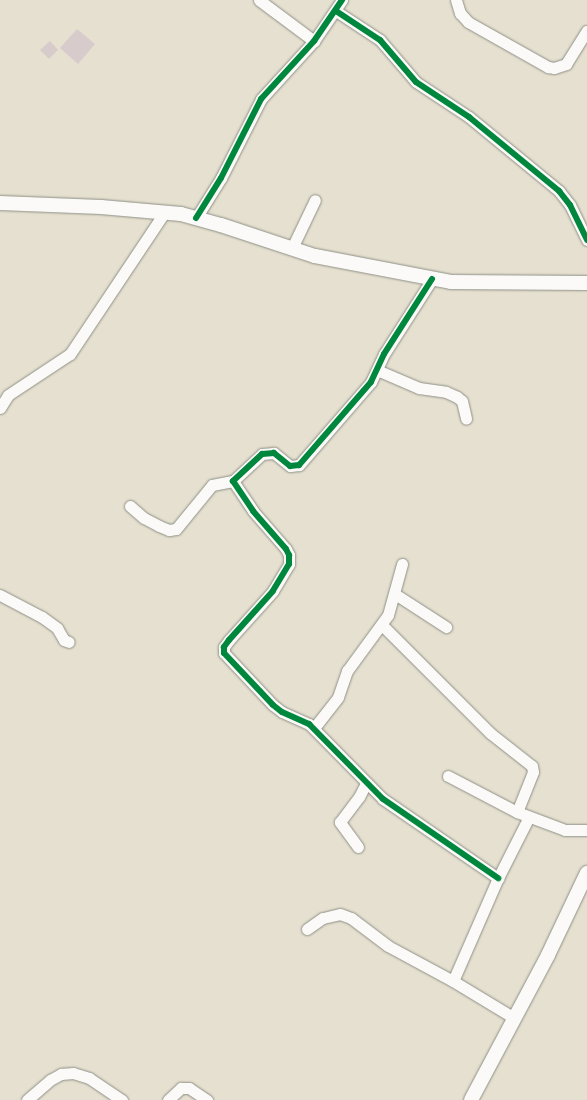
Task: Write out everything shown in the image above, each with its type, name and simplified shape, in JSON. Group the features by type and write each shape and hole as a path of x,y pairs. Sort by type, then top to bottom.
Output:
{"main road":[{"path":"0,203 102,207 196,218 292,248 346,262 432,279 471,283 587,283"},
{"path":"471,1100 548,955 587,873"}],"street":[{"path":"259,0 314,41"},
{"path":"196,218 221,178 262,99 314,41 342,0"},
{"path":"456,0 460,13 468,22 548,67 554,68 566,64 587,31"},
{"path":"336,11 380,40 423,88 469,117 553,185 570,205 587,240"},
{"path":"292,248 316,200"},
{"path":"1,402 70,354 164,213"},
{"path":"130,506 144,518 169,530 176,530 212,485 234,481 262,454 274,453 290,466 299,465 352,404 377,370 384,354 432,279"},
{"path":"377,370 419,388 446,392 457,396 462,401 466,418"},
{"path":"234,481 253,511 286,549 289,555 289,564 274,591 229,640 224,647 224,653 273,705 282,712 299,718 314,728 383,799 498,878"},
{"path":"314,728 341,692 347,671 382,624 395,594 402,564"},
{"path":"0,594 42,617 57,628 64,640 69,642"},
{"path":"395,594 446,627"},
{"path":"382,624 490,733 532,766 533,772 516,812"},
{"path":"448,776 516,812 565,830 587,830"},
{"path":"358,847 340,822 359,797 366,783"},
{"path":"452,981 498,878 529,817"},
{"path":"307,929 323,918 340,914 345,916 388,946 514,1018"},
{"path":"27,1100 50,1080 61,1074 73,1073 89,1078 122,1100"},
{"path":"168,1100 181,1088 189,1088 207,1100"}],"building":[{"path":"77,29 95,44 78,64 60,48"},
{"path":"50,41 58,50 49,59 40,50"}],"cycle path":[{"path":"196,218 221,178 261,99 314,41 342,0"},
{"path":"336,11 380,40 416,82 469,117 559,191 570,205 587,240"},
{"path":"432,279 384,354 371,382 299,465 290,466 274,453 262,454 233,481 253,511 286,549 289,555 289,564 273,591 229,640 224,647 224,653 273,705 282,712 309,724 383,799 498,878"}]}
